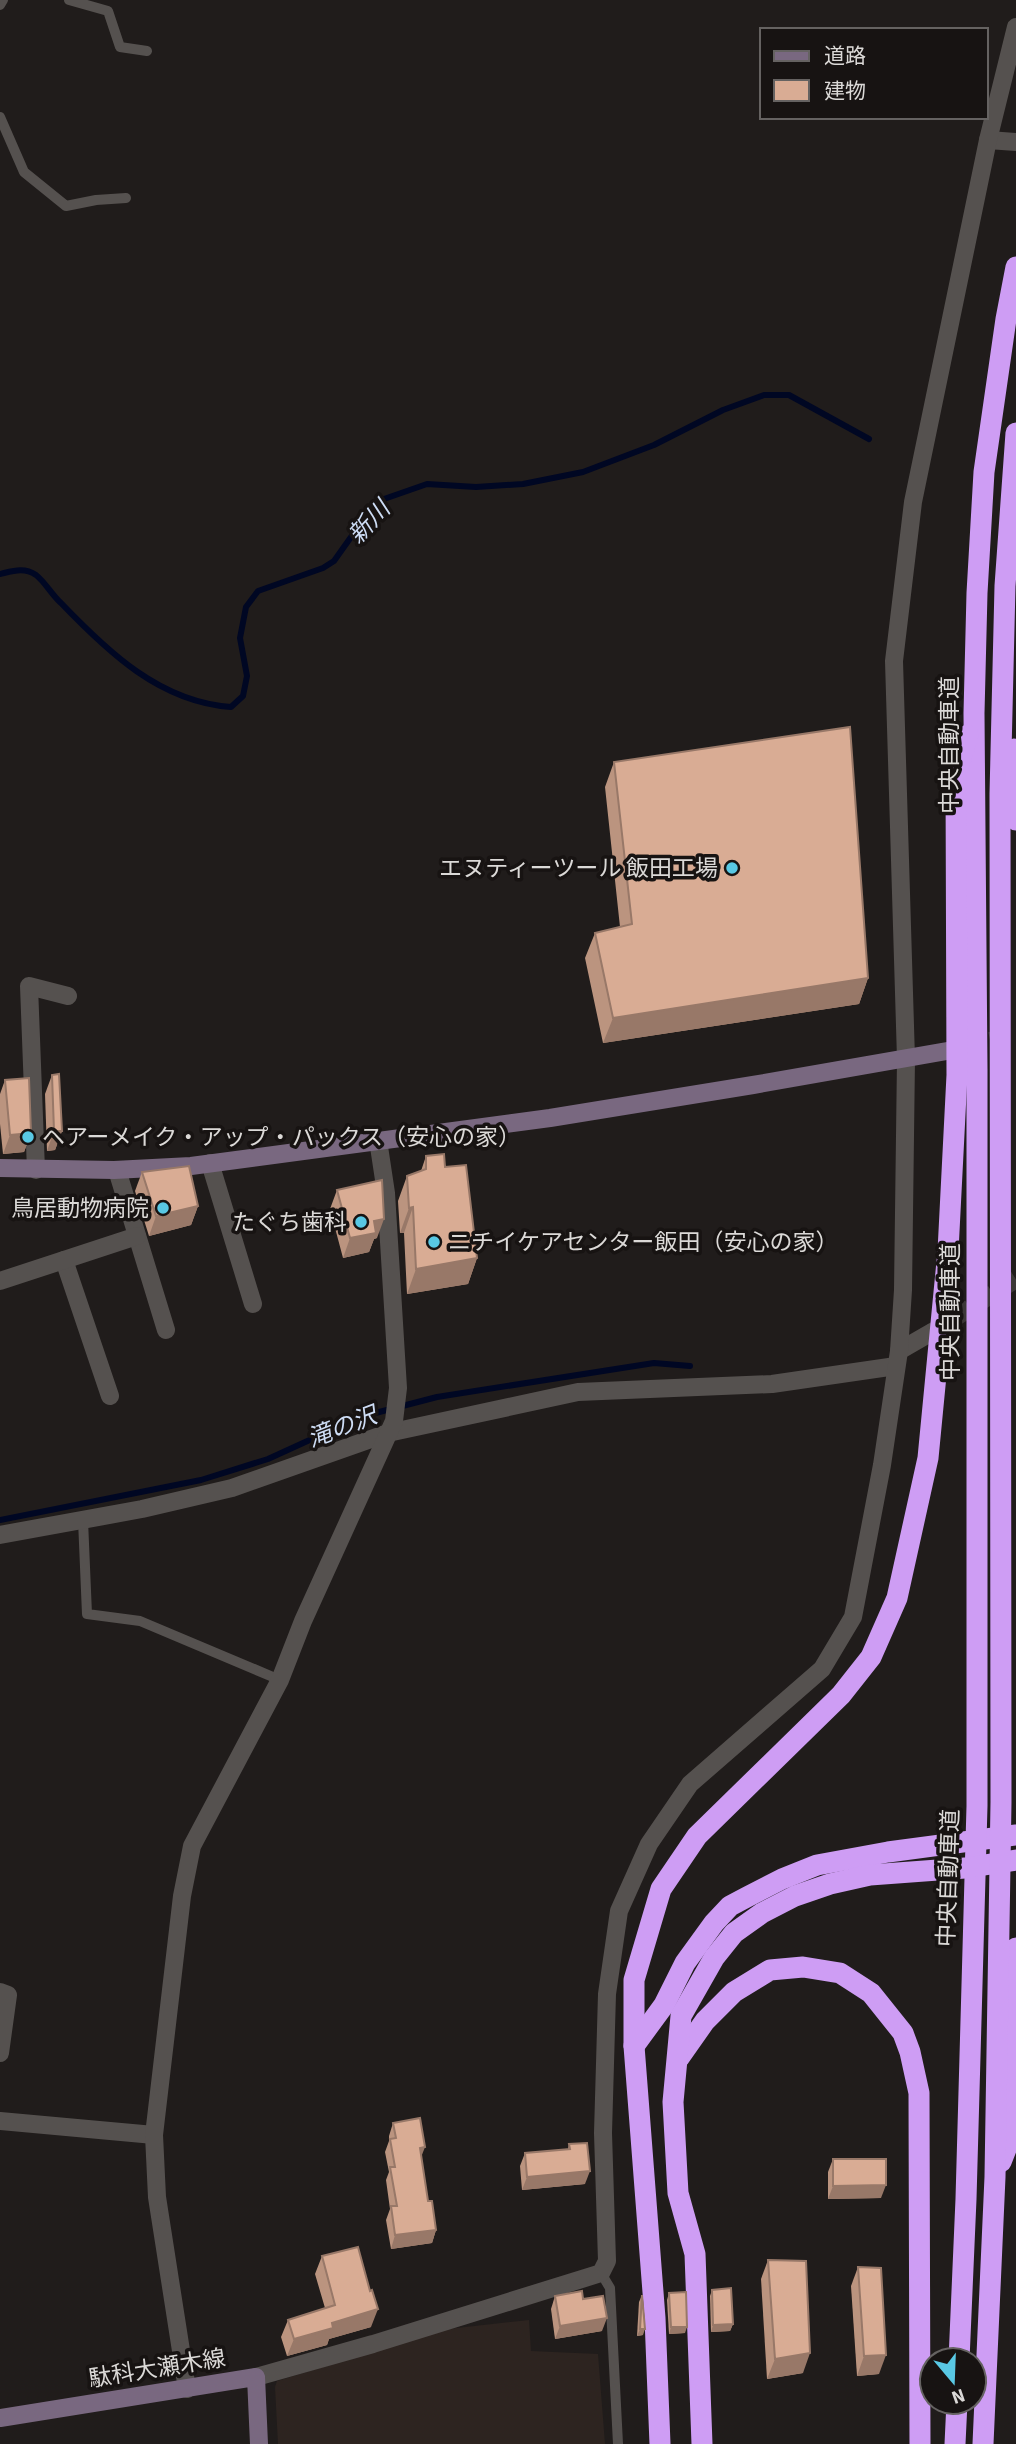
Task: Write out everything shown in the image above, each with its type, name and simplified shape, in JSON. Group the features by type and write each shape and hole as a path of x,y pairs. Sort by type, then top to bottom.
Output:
{"highway":[{"name":"中央自動車道","path":"960,2346 977,1806 974,713 977,593 984,472 1016,267"},
{"path":"983,2444 995,2177 1001,1802 1000,794 1005,586 1016,433"},
{"path":"1005,586 1016,820"},
{"path":"660,2444 656,2318 634,2046 634,1980 661,1889 697,1836 841,1695 871,1657 897,1598 928,1458 946,1278 957,1076 956,775 974,713"},
{"path":"634,2046 663,2005 685,1963 714,1923 730,1906 747,1896 817,1865 1016,1835"},
{"path":"702,2444 695,2255 678,2193 673,2102 681,2016 734,1933 762,1913 795,1896 830,1884 870,1875 965,1868 1016,1860"},
{"path":"995,2177 1010,2139 1016,1948"},
{"path":"678,2059 705,2021 734,1992 770,1970 803,1967 840,1973 871,1993 891,2014 903,2033 919,2093 920,2444"},
{"path":"955,2444 956,2416"}],"street":[{"path":"257,2377 601,2273 607,2260 603,2133 607,1994 619,1911 649,1844 690,1784 822,1669 853,1617 882,1465 897,1359 903,1290 905,1059 894,661 913,502 988,139 1016,27"},
{"path":"988,139 1016,142"},
{"path":"36,1170 29,986 68,996"},
{"path":"0,1167 117,1170 210,1163 550,1118 947,1051"},
{"path":"187,2389 157,2197 154,2135 182,1896 192,1846 280,1680 303,1621 391,1427 398,1396 386,1193 378,1140"},
{"path":"210,1163 253,1304"},
{"path":"117,1170 166,1330"},
{"path":"0,1281 137,1236"},
{"path":"64,1260 110,1396"},
{"path":"0,1535 142,1509 232,1488 391,1427 578,1392 772,1384 897,1359 932,1332"},
{"path":"0,1992 8,1995 0,2053"},
{"path":"0,2121 154,2135"},
{"name":"駄科大瀬木線","path":"0,2418 257,2377 259,2444"}],"lane":[{"path":"0,5 3,0"},
{"path":"69,0 108,11 120,47 147,51"},
{"path":"0,117 24,172 66,206 126,198"},
{"path":"83,1520 87,1614 140,1621 280,1680"},
{"path":"601,2273 610,2288 618,2444"}],"shaded area":[{"path":"529,2320 531,2351 598,2354 605,2444 278,2444 277,2381 448,2329"}],"building":[{"name":"エヌティーツール 飯田工場","path":"850,727 868,978 613,1018 595,933 632,924 614,762"},
{"path":"59,1074 62,1131 54,1131 52,1075"},
{"path":"29,1078 31,1133 10,1135 5,1080"},
{"name":"ニチイケアセンター飯田（安心の家）","path":"444,1154 445,1167 466,1165 477,1258 416,1269 413,1207 409,1208 407,1176 426,1169 426,1156"},
{"path":"189,1166 198,1206 156,1216 142,1172"},
{"path":"382,1180 384,1219 374,1221 376,1233 350,1238 337,1190"},
{"path":"420,2118 425,2147 420,2148 428,2201 432,2201 436,2230 395,2235 391,2206 397,2206 390,2167 395,2167 390,2139 396,2138 393,2123"},
{"path":"587,2143 590,2171 527,2177 525,2153 570,2149 569,2144"},
{"path":"833,2159 886,2159 886,2185 833,2186"},
{"path":"358,2247 378,2309 332,2323 333,2328 294,2339 288,2320 335,2305 322,2256"},
{"path":"768,2260 806,2261 810,2353 775,2359"},
{"path":"858,2267 881,2268 886,2355 864,2356"},
{"path":"731,2288 733,2324 713,2325 712,2290"},
{"path":"582,2291 583,2299 603,2296 607,2318 560,2326 555,2296"},
{"path":"686,2292 687,2327 671,2327 669,2293"},
{"path":"642,2295 645,2329 640,2329"}],"waterway":[{"name":"新川","path":"0,574 23,570 36,575 97,639 137,672 158,685 181,696 231,707 243,696 247,676 240,638 246,607 258,591 323,568 334,561 356,530 384,499 427,484 476,487 523,484 583,472 654,445 723,410 764,395 789,395 869,439"},
{"name":"滝の沢","path":"0,1520 201,1480 268,1459 360,1417 437,1397 654,1363 690,1366"}],"tunnel":[{"path":"964,1047 1016,1035"},
{"path":"932,1332 1016,1279"}],"place":[{"name":"エヌティーツール 飯田工場","path":"732,868"},
{"name":"ヘアーメイク・アップ・パックス（安心の家）","path":"28,1137"},
{"name":"鳥居動物病院","path":"163,1208"},
{"name":"たぐち歯科","path":"361,1222"},
{"name":"ニチイケアセンター飯田（安心の家）","path":"434,1242"}]}
